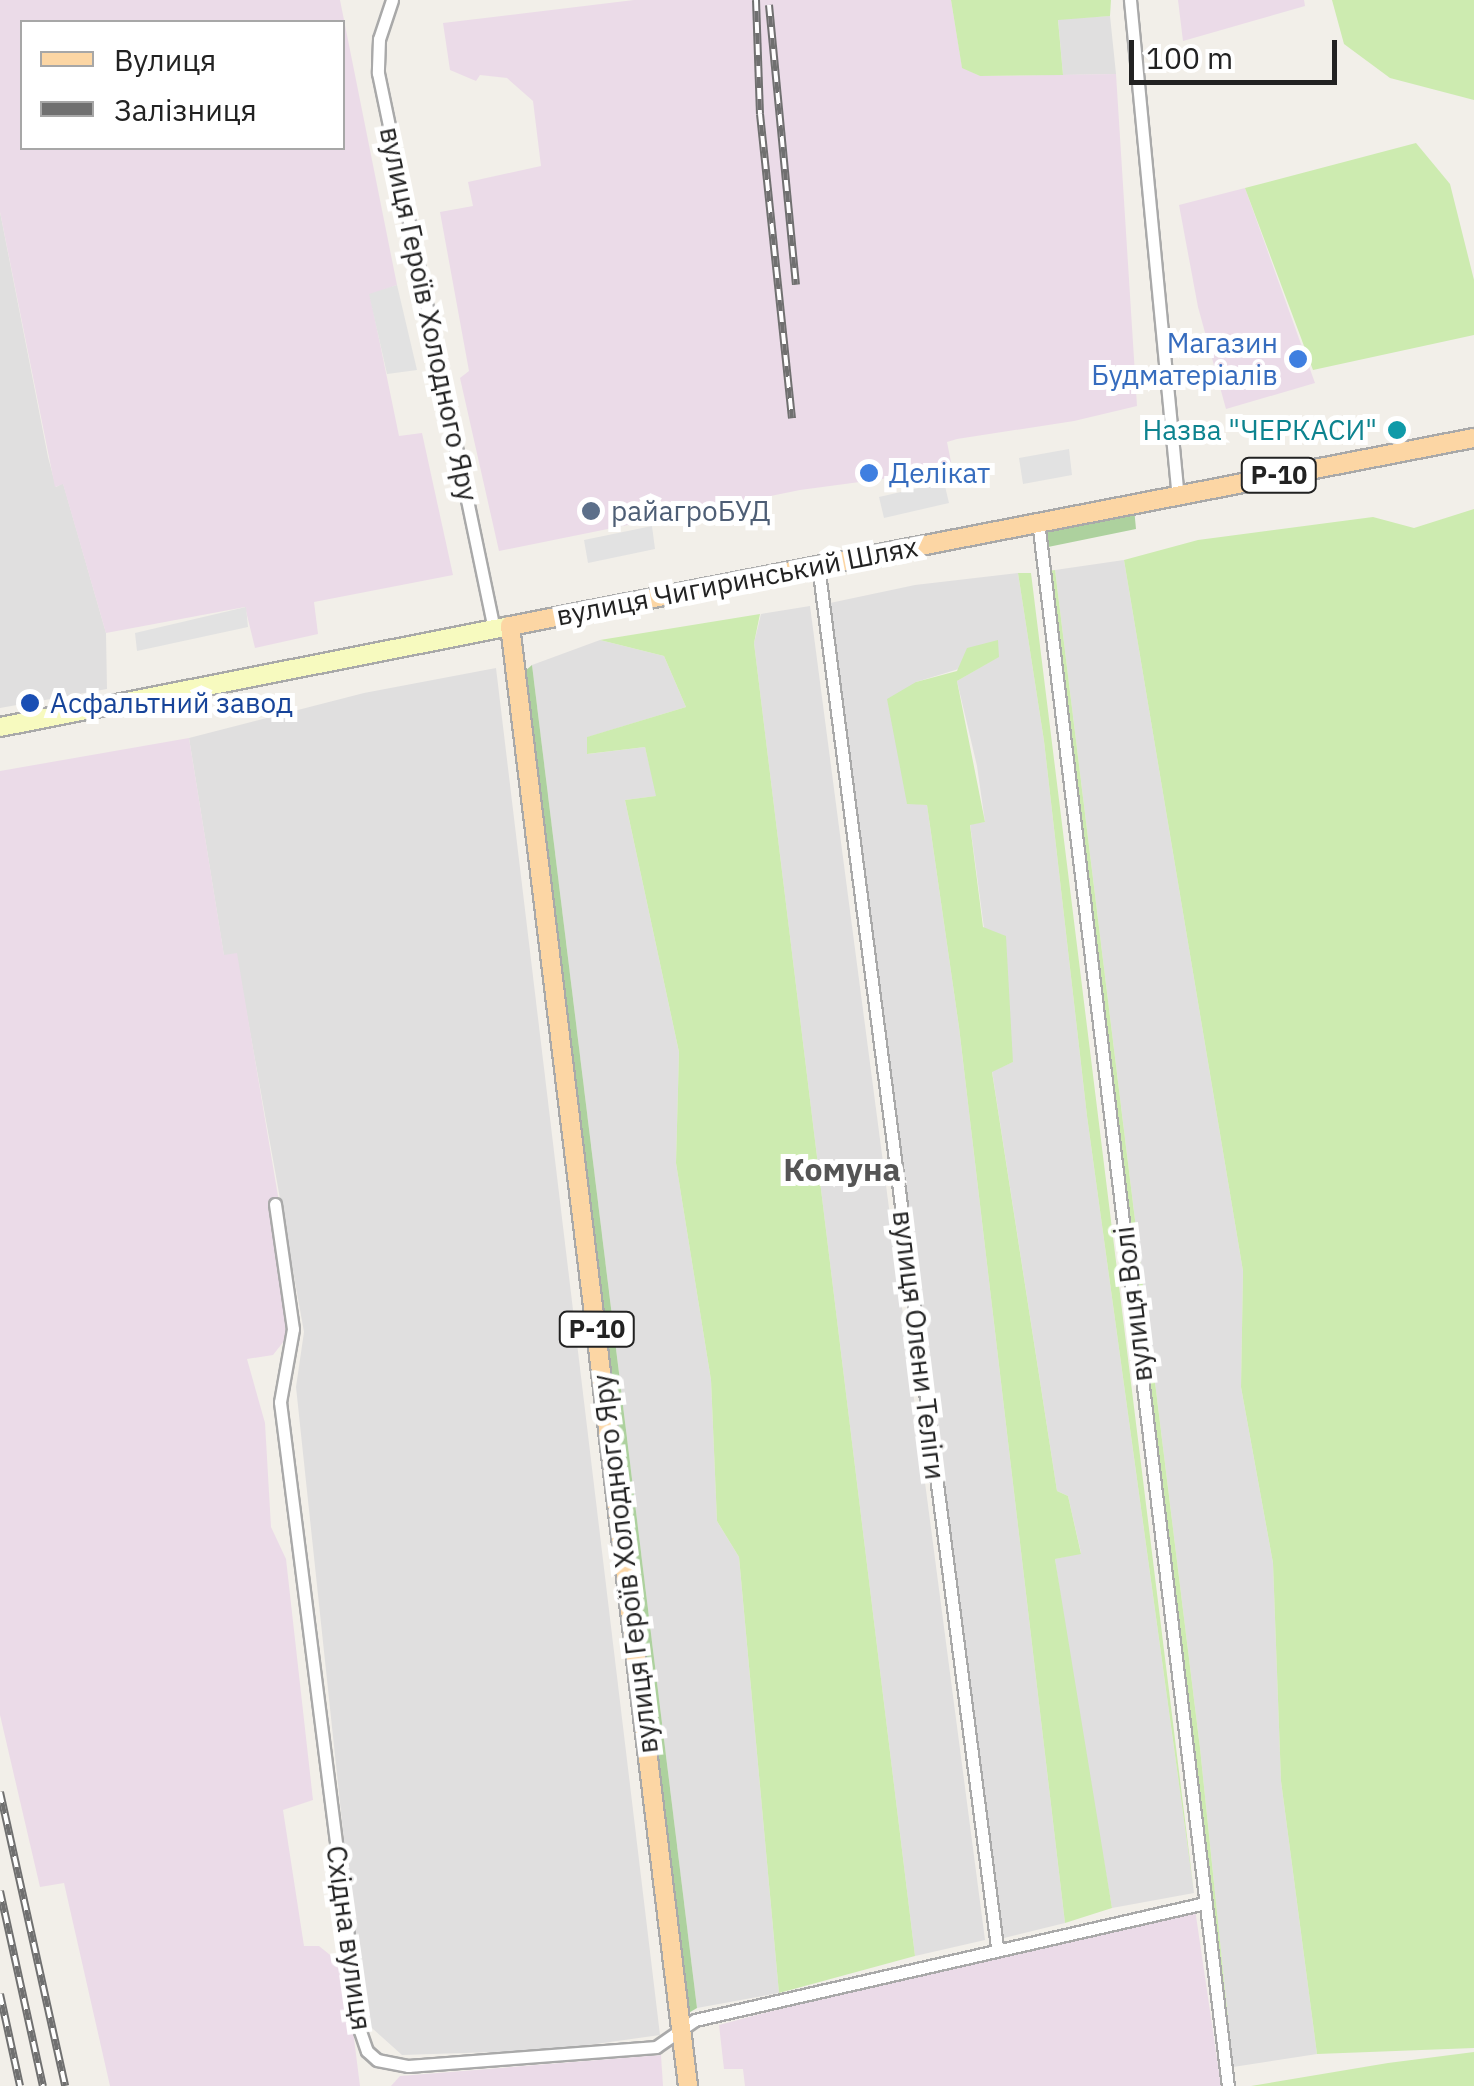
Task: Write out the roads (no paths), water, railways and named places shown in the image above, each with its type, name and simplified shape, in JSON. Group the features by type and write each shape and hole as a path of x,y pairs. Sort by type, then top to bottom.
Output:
{"main road":[{"name":"вулиця Чигиринський Шлях","path":"0,727 1474,438"},
{"name":"вулиця Героїв Холодного Яру","path":"502,628 688,2086"}],"street":[{"name":"вулиця Героїв Холодного Яру","path":"392,0 380,39 378,72 502,628"},
{"path":"1130,0 1178,495"},
{"name":"вулиця Волі","path":"1038,521 1228,2086"},
{"name":"вулиця Олени Теліги","path":"818,565 997,1947"},
{"name":"Східна вулиця","path":"275,1204 292,1329 280,1402 346,1936 367,2052 377,2060 408,2066 656,2046 695,2020 997,1947 1205,1903"}],"railway":[{"path":"756,0 760,114 792,418"},
{"path":"769,5 796,285"},
{"path":"0,1792 65,2086"},
{"path":"0,1891 43,2086"},
{"path":"0,1994 20,2086"}],"place":[{"name":"Магазин Будматеріалів","path":"1298,359"},
{"name":"Назва \"ЧЕРКАСИ\"","path":"1397,430"},
{"name":"Делікат","path":"869,473"},
{"name":"райагроБУД","path":"591,511"},
{"name":"Асфальтний завод","path":"30,703"}],"district":[{"name":"Комуна","path":"842,1169"}]}
